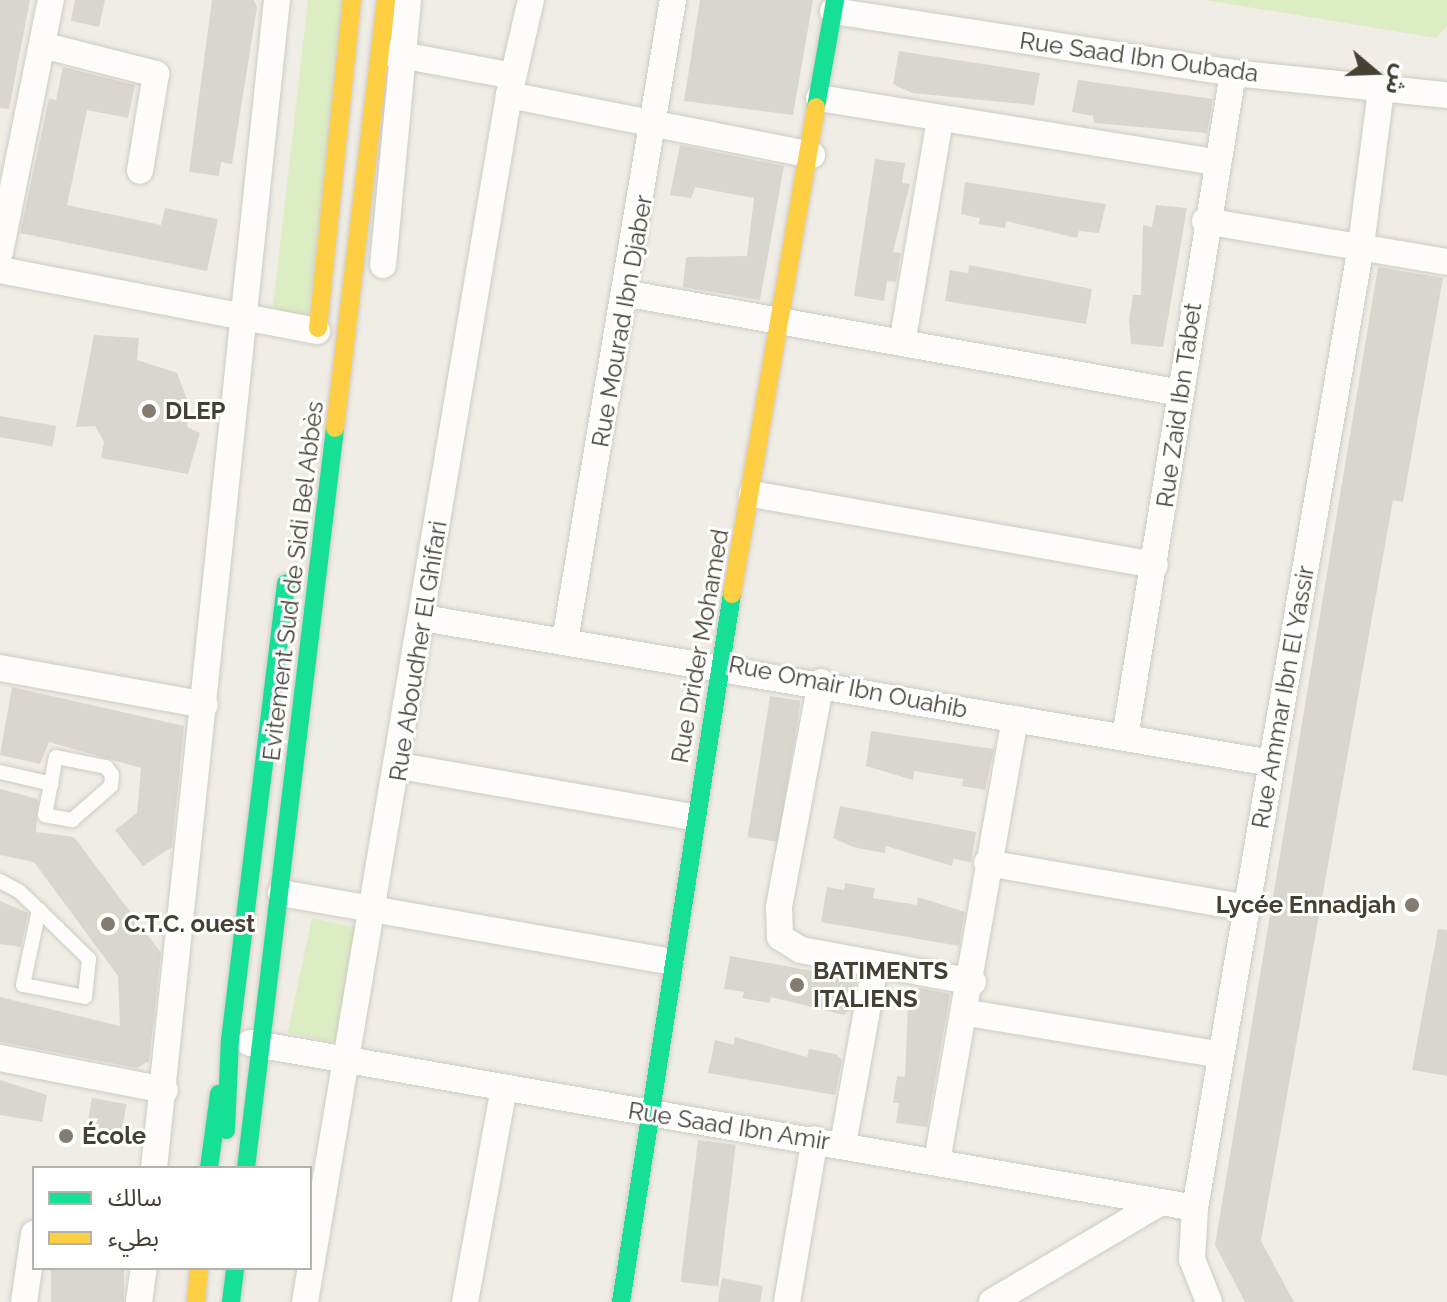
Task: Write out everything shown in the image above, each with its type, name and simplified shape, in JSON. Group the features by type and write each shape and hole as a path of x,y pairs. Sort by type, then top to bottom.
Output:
{"main road":[{"path":"313,358 352,0"},
{"name":"Evitement Sud de Sidi Bel Abbès","path":"246,1166 391,53 386,0"},
{"name":"Rue Drider Mohamed","path":"621,1302 644,1113 693,817 784,322 834,5"},
{"name":"Evitement Sud de Sidi Bel Abbès","path":"229,1046 288,564"},
{"path":"209,1166 229,1046"},
{"path":"224,1166 229,1046"},
{"path":"257,1166 262,1054"},
{"path":"196,1302 199,1270"},
{"path":"211,1302 214,1270"},
{"path":"231,1302 235,1270"},
{"path":"242,1302 246,1270"}],"street":[{"path":"0,252 8,175 51,0"},
{"path":"154,1166 165,1090 246,321 277,0"},
{"path":"383,265 391,53 408,0"},
{"name":"Rue Aboudher El Ghifari","path":"312,1259 344,1064 400,766 511,86 531,0"},
{"name":"Rue Mourad Ibn Djaber","path":"565,641 629,294 673,0"},
{"name":"Rue Saad Ibn Oubada","path":"834,5 1233,73 1447,95"},
{"path":"42,45 156,74 140,171"},
{"path":"391,53 654,127 812,155"},
{"name":"Rue Zaid Ibn Tabet","path":"1125,737 1155,565 1205,221 1233,73"},
{"name":"Rue Ammar Ibn El Yassir","path":"1209,1302 1192,1259 1195,1208 1361,246 1381,89"},
{"path":"819,98 1216,162"},
{"path":"903,338 940,119"},
{"path":"1205,221 1447,262"},
{"path":"0,270 246,321 317,331"},
{"path":"629,294 784,322 903,338 1181,393"},
{"path":"752,494 1155,565"},
{"name":"Rue Omair Ibn Ouahib","path":"423,618 721,664 1271,763"},
{"path":"0,668 205,705"},
{"path":"821,682 777,932 792,948 973,982"},
{"path":"937,1161 968,1013 987,863 1015,719"},
{"path":"400,766 693,817"},
{"path":"987,863 1248,908"},
{"path":"281,893 372,915 671,962"},
{"path":"843,1144 875,966"},
{"path":"968,1013 1221,1055"},
{"name":"Rue Saad Ibn Amir","path":"229,1046 262,1054 344,1064 503,1092 815,1139 1156,1205 1195,1208"},
{"path":"0,1058 165,1090"},
{"path":"465,1302 503,1092"},
{"path":"787,1302 815,1139"},
{"path":"992,1302 1035,1292 1156,1205"},
{"path":"24,1302 32,1248"},
{"path":"139,1302 144,1270"},
{"name":"Rue Aboudher El Ghifari","path":"305,1302 310,1270"}],"lane":[{"path":"56,757 106,767 112,775 111,786 72,820 45,815 52,784 56,757"},
{"path":"0,772 52,784"},
{"path":"0,881 39,910 89,959 85,997 23,985 39,910"}],"green space":[{"path":"308,0 346,0 308,315 282,320 273,307"},
{"path":"1206,0 1447,0 1447,26 1436,38"},
{"path":"312,918 367,930 342,1044 288,1032"}],"building":[{"path":"0,0 30,0 9,109 0,108"},
{"path":"75,0 105,0 99,27 71,21"},
{"path":"212,0 254,0 257,7 232,164 221,162 219,176 189,172"},
{"path":"700,0 813,0 793,115 684,101"},
{"path":"899,51 1040,73 1034,105 912,93 893,84"},
{"path":"63,67 135,85 128,118 87,110 67,205 161,225 165,208 218,219 207,271 20,233 49,99 56,100"},
{"path":"1078,80 1213,99 1207,133 1094,123 1093,116 1072,112"},
{"path":"680,145 784,166 760,300 683,287 686,257 747,256 754,198 695,187 691,198 670,195"},
{"path":"875,159 905,163 902,183 910,184 893,252 901,253 896,282 887,281 884,301 854,296"},
{"path":"965,182 1106,204 1099,233 1079,231 1077,238 1006,221 1005,228 978,224 980,218 961,214"},
{"path":"1156,205 1187,208 1163,347 1131,344 1129,321 1133,295 1141,295 1143,225 1152,227"},
{"path":"969,265 1092,289 1086,324 945,301 950,270 968,273"},
{"path":"1378,267 1443,278 1403,502 1393,500 1261,1241 1294,1302 1245,1302 1215,1245"},
{"path":"94,335 139,338 137,360 177,373 190,407 187,427 200,433 188,474 101,458 104,442 95,426 76,427"},
{"path":"0,416 56,426 52,447 0,437"},
{"path":"12,687 184,726 172,847 143,866 115,830 137,813 141,768 49,742 40,764 0,755"},
{"path":"770,696 801,701 778,842 748,837"},
{"path":"871,731 994,749 985,790 962,786 963,779 914,771 913,780 866,766"},
{"name":"C.T.C. ouest","path":"0,789 38,799 36,832 74,837 161,953 149,1061 137,1068 0,1042 0,997 120,1026 118,976 34,862 0,855"},
{"path":"840,806 976,832 971,862 953,859 952,866 886,846 885,853 853,847 833,838"},
{"path":"845,883 875,888 873,898 917,905 918,897 965,912 959,946 821,922 827,887 844,890"},
{"path":"0,901 28,913 21,947 0,944"},
{"path":"1438,929 1447,930 1447,1076 1412,1070"},
{"name":"BATIMENTS ITALIENS","path":"730,956 856,979 851,1009 844,1015 771,997 770,1003 742,998 744,992 724,989"},
{"path":"919,988 950,994 927,1127 896,1123 899,1103 893,1103 897,1076 905,1077 908,1005 917,1006"},
{"path":"735,1037 807,1057 809,1049 836,1054 842,1060 835,1095 708,1073 715,1040 734,1045"},
{"path":"0,1080 47,1095 42,1122 0,1115"},
{"path":"92,1098 126,1104 121,1136 86,1130"},
{"path":"698,1140 736,1145 718,1287 681,1282"},
{"path":"51,1270 124,1270 124,1302 51,1302"},
{"path":"722,1278 763,1286 760,1302 718,1302"}],"traffic: fast":[{"path":"816,107 835,0"},
{"path":"246,1166 335,428"},
{"path":"226,1130 230,1040 286,583"},
{"path":"621,1302 732,594"},
{"path":"209,1166 219,1094"},
{"path":"231,1302 235,1270"}],"traffic: slow":[{"path":"318,328 352,0"},
{"path":"335,428 386,0"},
{"path":"732,594 816,107"},
{"path":"196,1302 199,1270"}],"place":[{"name":"DLEP","path":"149,411"},
{"name":"Lycée Ennadjah","path":"1412,905"},
{"name":"C.T.C. ouest","path":"108,924"},
{"name":"BATIMENTS ITALIENS","path":"797,985"},
{"name":"École","path":"66,1136"}]}
